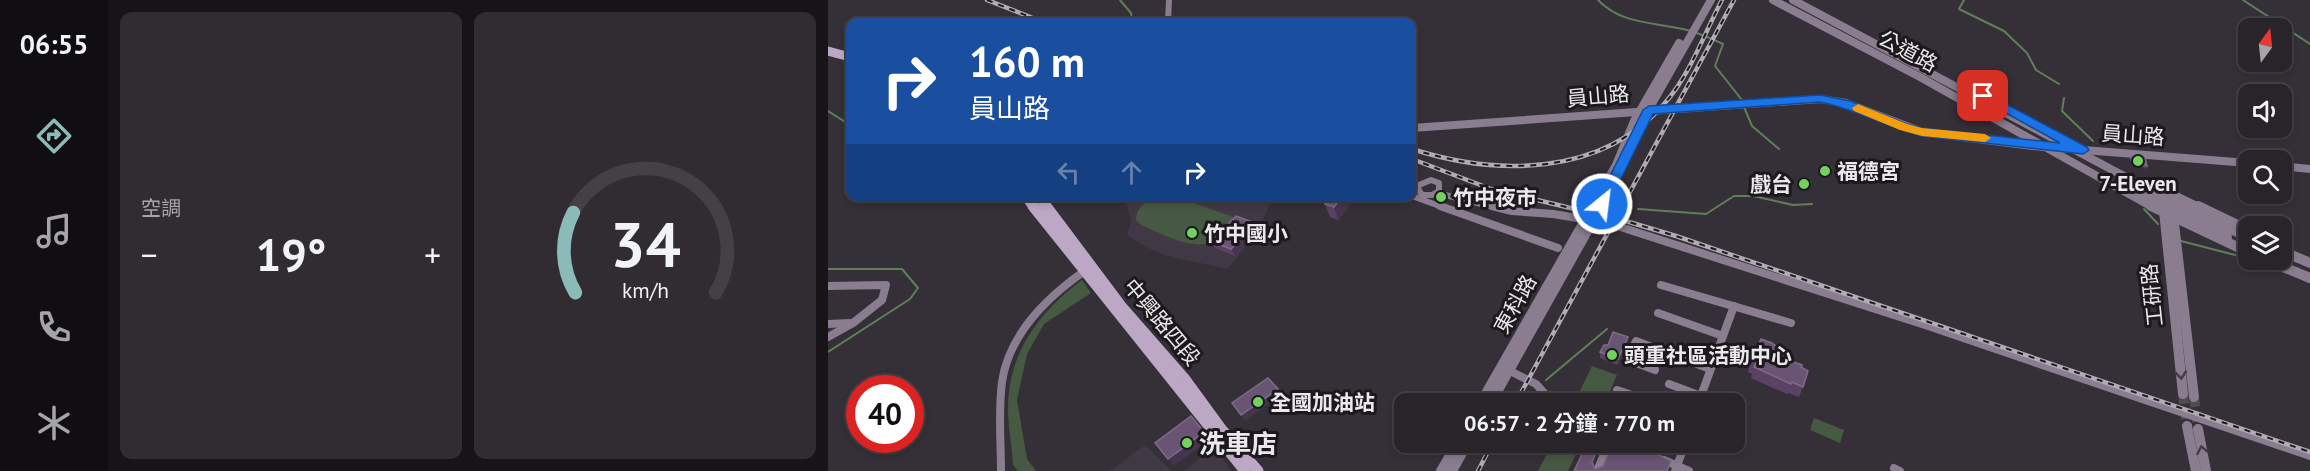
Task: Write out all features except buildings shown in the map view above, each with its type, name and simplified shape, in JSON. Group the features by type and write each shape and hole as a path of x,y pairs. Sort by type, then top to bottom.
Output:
{"main road":[{"path":"828,51 846,56"},
{"name":"中興路四段","path":"1029,201 1258,471"},
{"name":"中興路四段","path":"1041,201 1088,269 1245,471"}],"street":[{"path":"1168,18 1169,0"},
{"path":"1599,202 1705,0"},
{"path":"1697,18 1711,0"},
{"name":"公道路","path":"1773,0 1921,76 1995,120 2238,241"},
{"name":"公道路","path":"1781,0 2050,147"},
{"name":"公道路","path":"1793,0 2072,149 2238,246"},
{"name":"公道路","path":"1801,0 2083,150 2168,204 2238,233"},
{"name":"員山路","path":"1416,128 1820,99 1846,104 1904,128 1922,132 2050,147 2238,162"},
{"path":"1992,139 2000,134 1995,120"},
{"path":"2292,167 2310,169"},
{"path":"1416,190 1421,183 1431,180 1440,186 1437,193"},
{"path":"1416,193 1427,196 1437,193 1512,210 1608,223 1925,325 2310,456"},
{"path":"1416,194 1558,248"},
{"name":"公道路","path":"2168,204 2238,227"},
{"name":"工研路","path":"2168,204 2183,394"},
{"name":"工研路","path":"2168,204 2194,398"},
{"name":"東科路","path":"1495,393 1505,369 1586,225"},
{"path":"2292,250 2310,256"},
{"path":"2292,253 2310,263"},
{"path":"2292,264 2310,271"},
{"path":"1001,471 1000,418 1008,357 1017,337 1032,318 1049,300 1088,269"},
{"path":"2290,270 2310,278"},
{"path":"828,286 886,285 882,300 853,323 828,337"},
{"path":"1660,285 1791,323"},
{"path":"1702,393 1734,306"},
{"path":"1658,313 1723,336"},
{"path":"828,324 853,323"},
{"path":"1655,370 1628,360 1636,341 1710,369"},
{"path":"1505,369 1536,384 1544,393"},
{"name":"東科路","path":"1488,393 1505,369"},
{"path":"1670,384 1687,393"},
{"path":"1617,390 1626,393"},
{"path":"2196,471 2192,427 2206,471"},
{"path":"1441,471 1452,453"},
{"path":"1452,471 1462,453"},
{"path":"1597,471 1604,453"},
{"path":"1677,469 1682,453"},
{"path":"1659,458 1677,469 1689,471"}],"shaded area":[{"name":"竹中國小","path":"1124,201 1265,201 1270,204 1258,231 1228,269 1167,256 1127,235 1131,222"},
{"path":"1145,445 1171,471 1110,471"},
{"path":"1214,447 1231,471 1184,471"}],"green space":[{"path":"1149,201 1188,201 1236,218 1230,225 1223,223 1219,236 1211,242 1188,243 1141,225 1136,220 1136,216"},
{"path":"1082,280 1091,293 1044,324 1027,354 1017,400 1027,459 1036,471 1018,471 1013,465 1008,409 1009,389 1020,352 1040,320 1052,306"},
{"path":"1592,366 1617,375 1609,393 1579,393"},
{"path":"1814,418 1844,430 1840,443 1810,430"},
{"path":"1547,453 1576,453 1568,471 1538,471"}],"waterway":[{"path":"1120,0 1131,13 1132,18"},
{"path":"1598,0 1607,8 1627,18 1688,30 1723,44 1715,66 1742,100"},
{"path":"1964,0 1959,9 2004,31 2027,53 2036,70 2059,84"},
{"path":"2243,0 2310,44"},
{"path":"2064,98 2062,111 2093,141"},
{"path":"1744,107 1752,126 1779,149"},
{"path":"828,111 846,122"},
{"path":"1638,209 1706,214 1734,196 1753,196 1793,205 1812,204"},
{"path":"2144,209 2158,224"},
{"path":"2181,241 2235,255"},
{"path":"828,269 902,269 918,288 910,299 828,352"},
{"path":"1546,380 1607,329"}],"tunnel":[{"path":"1592,208 1595,201"},
{"path":"1583,224 1592,206"},
{"path":"1590,226 1601,206"},
{"path":"2183,394 2187,426"},
{"path":"2194,397 2198,429"}],"railway":[{"path":"987,0 1033,18"},
{"path":"1416,150 1478,164 1512,166 1546,164 1579,157 1610,146 1639,128 1673,93 1689,67 1722,0"},
{"path":"1615,219 1734,0"},
{"path":"1416,161 1491,189 1615,219"},
{"path":"1521,393 1615,219"},
{"path":"1615,219 1676,236 2310,452"},
{"path":"1478,471 1487,453"}],"slow traffic":[{"path":"1858,108 1904,128 1985,138"}],"place":[{"name":"7-Eleven","path":"2138,161"},
{"name":"福德宮","path":"1825,171"},
{"name":"戲台","path":"1804,184"},
{"name":"竹中夜市","path":"1441,197"},
{"name":"竹中國小","path":"1192,233"},
{"name":"頭重社區活動中心","path":"1612,355"},
{"name":"全國加油站","path":"1258,402"},
{"name":"洗車店","path":"1187,443"}],"route":[{"path":"1602,204 1649,110 1833,100 1864,110 1904,128 1922,132 2083,150 1983,96"}]}
